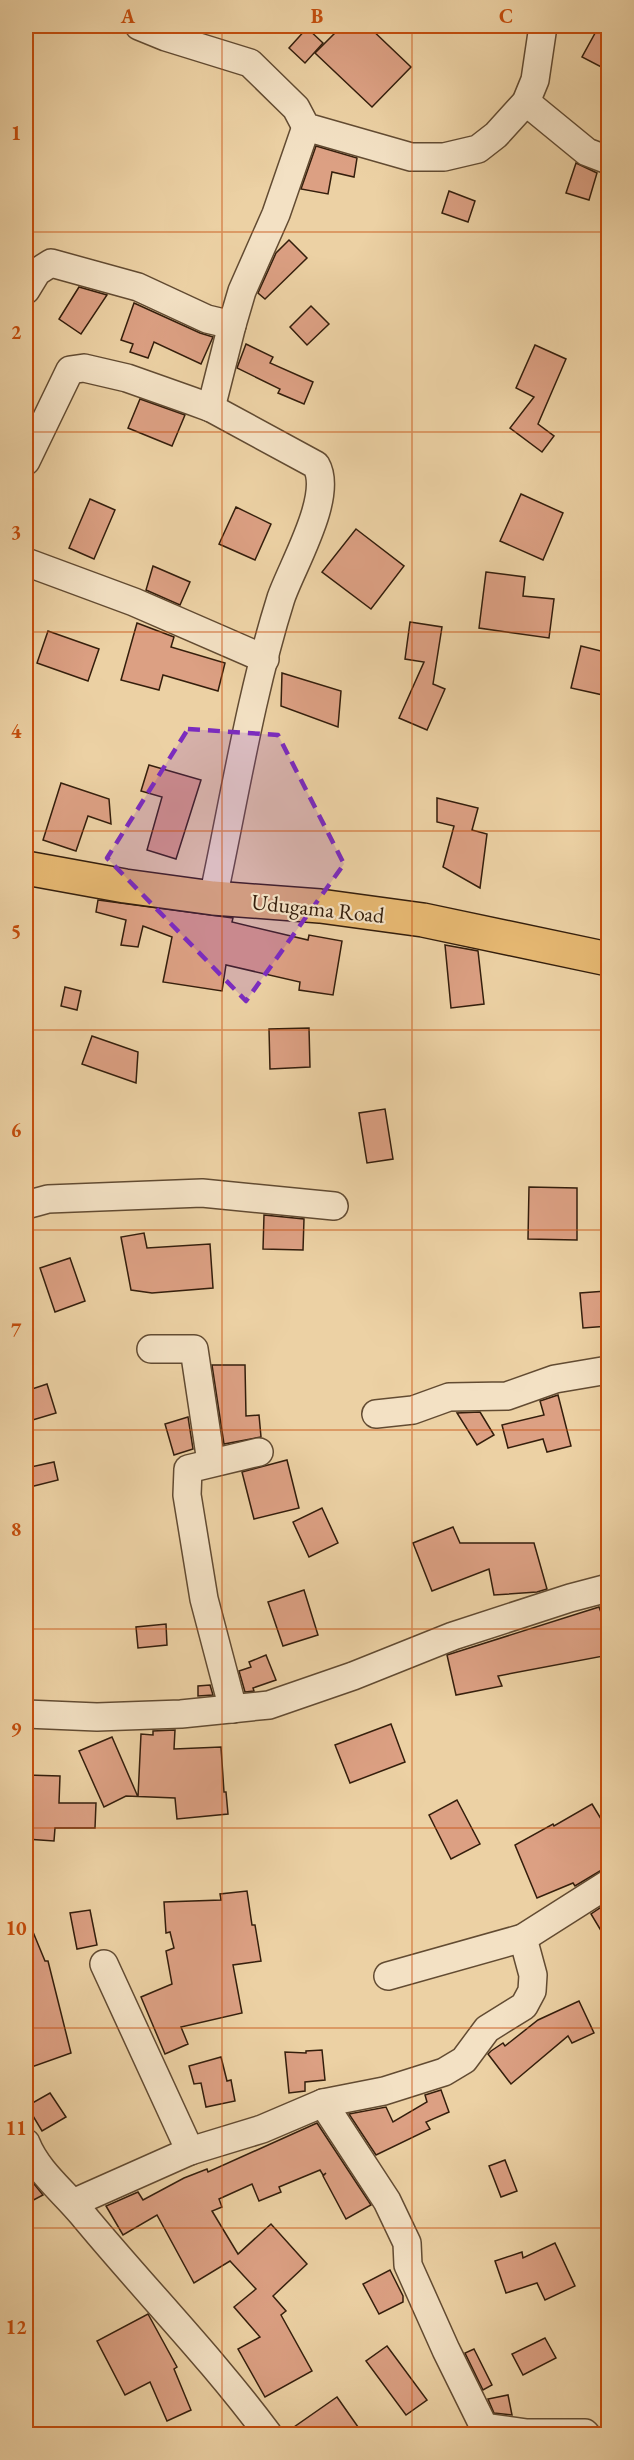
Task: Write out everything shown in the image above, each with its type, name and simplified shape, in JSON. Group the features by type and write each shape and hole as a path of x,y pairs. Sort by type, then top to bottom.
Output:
{"main road":[{"name":"Udugama Road","path":"26,868 115,885 213,898 320,906 423,920 608,960"}],"street":[{"path":"139,26 166,37 250,63 296,108 306,127 411,157 444,157 478,149 496,135 526,102 536,80 543,26"},
{"path":"526,102 588,152 609,160"},
{"path":"211,408 242,291 276,214 306,127"},
{"path":"26,290 37,272 51,263 138,287 207,319 232,325"},
{"path":"26,461 70,370 84,368 127,378 211,408 316,465 320,472 322,484 307,540 282,597 265,659 213,898"},
{"path":"26,562 134,602 265,659"},
{"path":"26,1205 48,1199 202,1193 334,1206"},
{"path":"152,1349 194,1349 211,1462"},
{"path":"376,1414 413,1410 449,1397 507,1396 555,1379 609,1370"},
{"path":"233,1709 204,1599 187,1496 188,1469 259,1452"},
{"path":"26,1714 97,1717 181,1714 269,1705 353,1677 453,1636 570,1598 609,1588"},
{"path":"388,1976 523,1938 609,1884"},
{"path":"73,2203 190,2151 262,2130 323,2103 384,2091 444,2072 464,2060 487,2029 524,2006 532,1991 533,1975 523,1938"},
{"path":"104,1964 190,2151"},
{"path":"323,2103 387,2201 407,2243 408,2265 484,2427 527,2433 586,2434"},
{"path":"26,2143 32,2159 73,2203 237,2393 268,2434"}],"highlighted area":[{"path":"188,729 278,735 344,864 246,1001 107,858"}],"building":[{"path":"342,26 368,26 411,67 372,107 315,53"},
{"path":"599,26 609,26 609,71 582,57"},
{"path":"307,28 323,43 305,63 289,48"},
{"path":"316,146 357,158 354,177 332,172 328,194 301,189"},
{"path":"576,163 597,173 589,200 566,193"},
{"path":"449,191 475,201 468,222 442,213"},
{"path":"289,240 307,258 265,299 258,293 276,253"},
{"path":"79,287 107,295 81,334 59,319"},
{"path":"134,303 213,337 201,364 154,342 148,358 130,352 133,344 121,340"},
{"path":"311,306 329,324 307,345 290,327"},
{"path":"246,344 273,357 270,363 313,382 304,404 278,393 280,389 237,368"},
{"path":"535,345 566,359 538,424 554,436 542,452 510,428 534,397 516,388"},
{"path":"140,399 185,415 172,446 128,428"},
{"path":"521,494 563,513 543,560 500,541"},
{"path":"90,499 115,510 94,559 69,548"},
{"path":"236,507 271,524 255,560 219,544"},
{"path":"356,529 404,566 371,609 322,572"},
{"path":"153,566 190,582 180,605 146,590"},
{"path":"486,572 525,577 523,596 554,599 549,638 479,628"},
{"path":"410,622 442,627 433,684 445,689 427,730 399,718 424,662 405,659"},
{"path":"137,623 174,637 171,647 225,663 218,691 163,675 159,690 121,680"},
{"path":"48,631 99,649 88,681 37,663"},
{"path":"581,646 609,653 609,672 603,695 571,688"},
{"path":"282,673 341,691 338,727 281,706"},
{"path":"149,765 201,780 176,859 147,850 162,797 141,791"},
{"path":"61,783 109,799 111,824 88,816 76,851 43,840"},
{"path":"437,798 478,808 472,830 487,834 480,888 443,867 454,826 437,822"},
{"path":"98,900 233,918 232,922 308,940 309,935 342,941 333,995 299,990 300,982 226,965 222,991 163,982 172,937 143,926 138,947 121,945 126,920 96,912"},
{"path":"445,945 478,951 484,1004 451,1008"},
{"path":"65,987 81,991 77,1010 61,1006"},
{"path":"309,1028 310,1067 270,1069 269,1029"},
{"path":"92,1036 138,1052 136,1083 82,1064"},
{"path":"385,1109 393,1159 367,1163 359,1113"},
{"path":"529,1187 577,1188 577,1240 528,1239"},
{"path":"264,1215 304,1219 303,1250 263,1249"},
{"path":"144,1233 147,1248 210,1244 213,1288 152,1293 131,1290 121,1237"},
{"path":"70,1258 85,1301 55,1312 40,1268"},
{"path":"606,1291 609,1326 583,1328 580,1293"},
{"path":"212,1365 245,1365 246,1416 259,1415 261,1437 224,1444"},
{"path":"47,1384 56,1413 26,1422 26,1391"},
{"path":"558,1395 571,1446 547,1452 543,1439 508,1448 502,1425 544,1415 540,1401"},
{"path":"480,1412 494,1435 477,1445 457,1413"},
{"path":"188,1417 193,1449 174,1455 165,1424"},
{"path":"287,1460 299,1508 254,1519 242,1472"},
{"path":"54,1462 58,1480 26,1488 26,1468"},
{"path":"322,1508 338,1543 309,1557 293,1522"},
{"path":"453,1527 460,1543 534,1543 547,1589 537,1592 494,1595 489,1569 432,1591 413,1543"},
{"path":"304,1590 318,1635 283,1646 268,1602"},
{"path":"599,1607 609,1634 609,1655 498,1676 502,1686 456,1695 447,1655"},
{"path":"166,1624 167,1645 138,1648 136,1627"},
{"path":"266,1655 276,1680 253,1688 254,1691 245,1692 239,1671 251,1667 249,1662"},
{"path":"210,1685 213,1695 198,1696 198,1686"},
{"path":"391,1724 405,1762 350,1783 335,1745"},
{"path":"175,1730 174,1749 221,1747 228,1814 177,1819 175,1798 138,1796 141,1734 153,1735 153,1731"},
{"path":"112,1737 138,1796 126,1796 104,1807 79,1751"},
{"path":"26,1775 60,1776 59,1803 96,1803 95,1828 55,1828 54,1841 26,1839"},
{"path":"457,1800 480,1844 451,1859 429,1815"},
{"path":"592,1804 609,1832 609,1868 575,1886 573,1883 537,1898 515,1845"},
{"path":"247,1891 261,1961 233,1965 242,2013 181,2027 188,2044 165,2054 141,1997 172,1984 166,1951 174,1948 170,1932 166,1933 164,1902 221,1900 220,1894"},
{"path":"609,1902 609,1944 591,1914"},
{"path":"90,1910 97,1945 77,1949 70,1913"},
{"path":"26,1915 45,1961 48,1961 71,2053 26,2069"},
{"path":"579,2001 594,2033 572,2043 568,2036 511,2084 488,2054 503,2043 505,2046 538,2020"},
{"path":"322,2050 325,2080 305,2082 305,2091 289,2093 285,2052 306,2053 306,2051"},
{"path":"221,2057 227,2081 231,2080 235,2101 206,2107 201,2083 194,2084 189,2066"},
{"path":"441,2090 449,2112 426,2122 430,2129 376,2155 349,2114 386,2107 393,2122 427,2102 425,2095"},
{"path":"50,2093 66,2117 42,2131 27,2106"},
{"path":"317,2123 371,2205 346,2219 323,2176 326,2173 323,2175 320,2170 279,2187 281,2192 259,2201 252,2184 219,2199 222,2207 212,2211 238,2254 271,2224 307,2264 273,2296 286,2311 281,2315 312,2371 265,2397 238,2349 260,2337 234,2307 256,2289 230,2261 194,2283 157,2215 123,2235 106,2206 138,2192 143,2200 184,2178 207,2169 208,2172"},
{"path":"505,2160 517,2191 501,2197 489,2166"},
{"path":"26,2174 43,2195 26,2204"},
{"path":"555,2243 575,2286 545,2300 537,2283 506,2293 495,2261 522,2252 523,2258"},
{"path":"390,2270 403,2296 403,2302 379,2314 363,2284"},
{"path":"148,2314 177,2367 174,2369 191,2410 167,2421 150,2382 125,2395 97,2341"},
{"path":"545,2338 556,2358 523,2375 512,2354"},
{"path":"387,2346 427,2400 406,2415 366,2361"},
{"path":"474,2349 492,2385 483,2390 465,2353"},
{"path":"508,2395 512,2415 494,2413 488,2399"},
{"path":"337,2397 363,2434 284,2434"}]}
